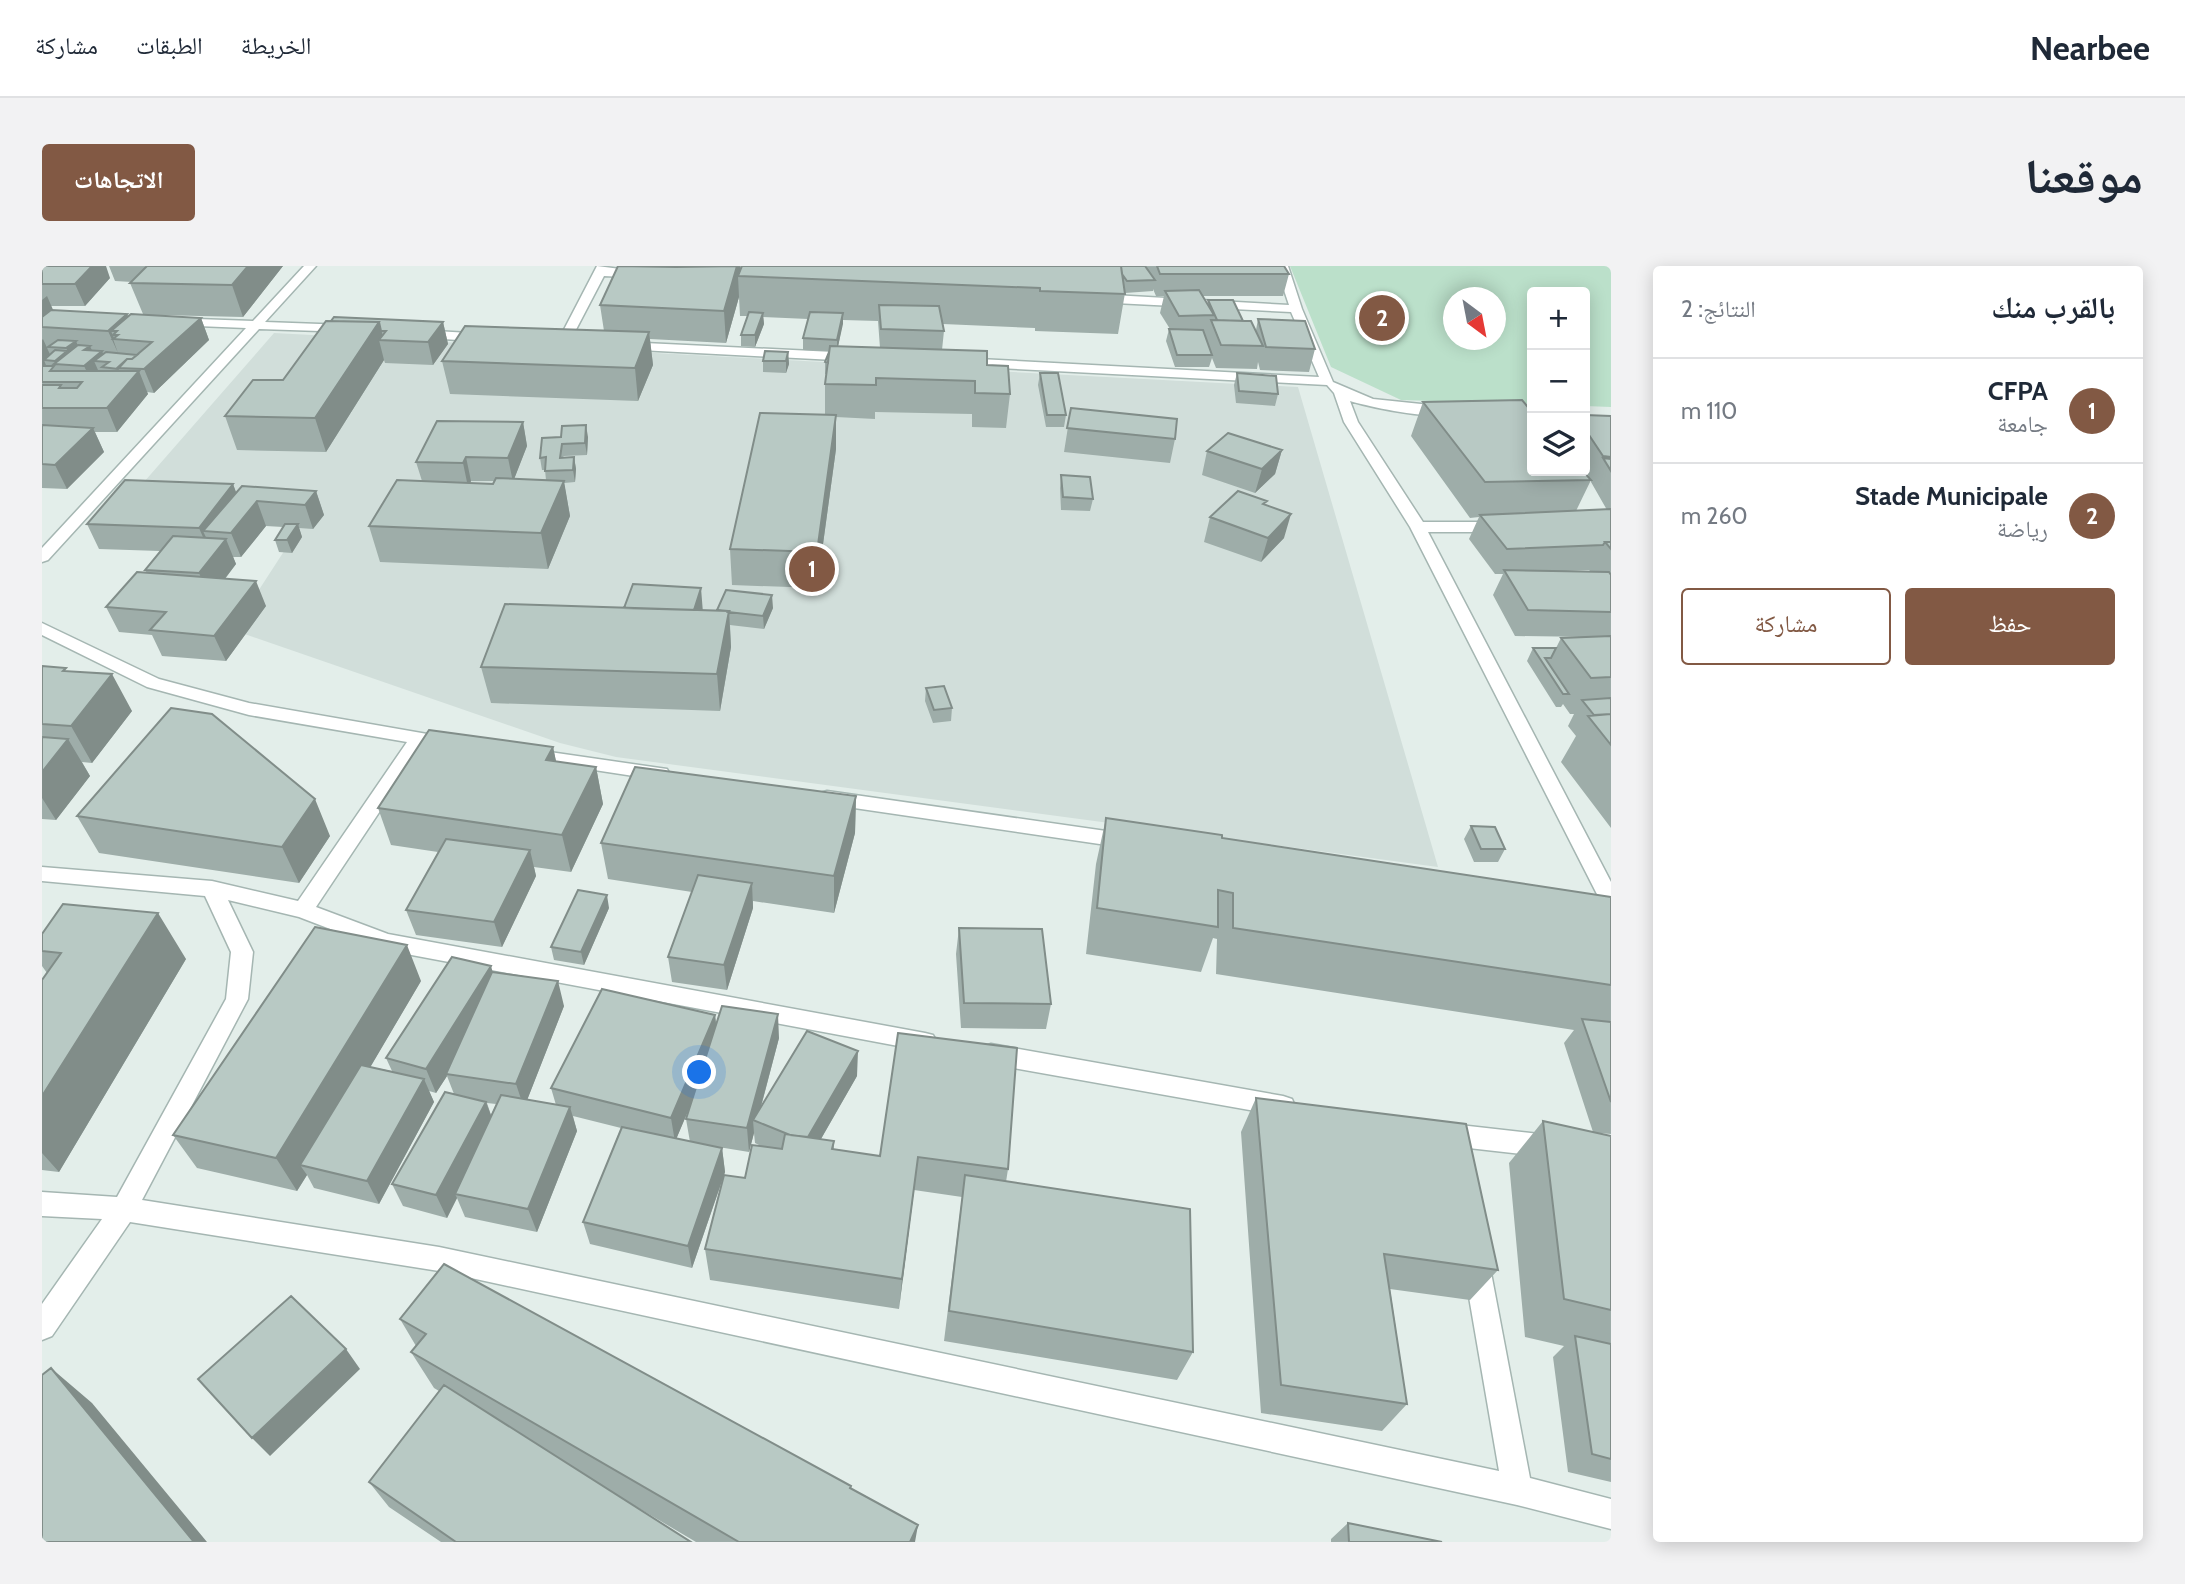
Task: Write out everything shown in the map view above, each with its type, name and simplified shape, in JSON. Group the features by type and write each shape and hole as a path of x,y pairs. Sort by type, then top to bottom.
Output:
{"street":[{"path":"42,557 310,266"},
{"path":"1282,266 1296,309 1327,381 1341,393 1405,407 1468,412"},
{"path":"577,343 556,342 602,269 656,275"},
{"path":"1088,298 1296,309"},
{"path":"163,321 355,330"},
{"path":"411,333 508,339"},
{"path":"605,345 869,358"},
{"path":"952,362 1327,381"},
{"path":"1341,393 1351,422 1418,527 1606,907"},
{"path":"1418,527 1515,527"},
{"path":"42,628 153,683 249,709 474,747"},
{"path":"303,910 419,739"},
{"path":"515,753 679,776"},
{"path":"803,794 1145,844"},
{"path":"42,874 212,888 303,910 385,942 1304,1110"},
{"path":"42,1328 124,1209 237,999 242,951 212,888"},
{"path":"1426,1131 1611,1153"},
{"path":"1453,1136 1458,1163"},
{"path":"42,1204 124,1209 439,1259 1517,1490 1611,1514"},
{"path":"1470,1231 1517,1490"}],"shaded area":[{"path":"274,333 1298,387 1438,867 616,757 560,743 233,630 312,508 137,490"}],"green space":[{"path":"1290,266 1611,266 1611,407 1590,406 1590,287 1527,287 1527,404 1401,400 1331,367"}],"building":[{"path":"42,266 92,266 75,284 42,284"},
{"path":"147,266 248,266 232,285 130,283"},
{"path":"618,266 737,266 724,311 600,305"},
{"path":"742,266 1121,266 1125,294 738,276"},
{"path":"1121,266 1145,266 1155,280 1127,281"},
{"path":"1157,266 1284,266 1289,274 1160,274"},
{"path":"1199,290 1214,315 1179,316 1165,291"},
{"path":"1208,300 1233,300 1243,321 1217,320"},
{"path":"879,305 939,306 944,331 881,329"},
{"path":"51,310 127,314 108,331 42,327 42,317"},
{"path":"749,312 763,313 755,335 741,335"},
{"path":"810,312 843,313 837,340 803,338"},
{"path":"131,314 201,318 144,369 117,368 152,342 113,339 118,335 113,335 117,331 111,331"},
{"path":"334,317 443,322 428,342 379,340 386,331 381,331 379,322 331,321"},
{"path":"1258,319 1305,321 1315,349 1266,347"},
{"path":"1211,320 1251,321 1263,346 1221,345"},
{"path":"326,321 379,322 315,418 225,416 253,380 283,380"},
{"path":"465,326 649,332 635,368 442,361"},
{"path":"1169,329 1203,330 1212,355 1177,355"},
{"path":"58,340 76,341 66,348 48,347"},
{"path":"78,345 90,346 84,350 102,351 84,366 54,364"},
{"path":"830,346 987,351 987,365 1008,366 1010,394 975,393 975,381 876,378 876,385 825,384"},
{"path":"55,350 67,351 55,361 44,360"},
{"path":"765,351 788,352 786,361 763,361"},
{"path":"106,352 137,355 127,359 118,369 102,367 109,362 94,361"},
{"path":"42,366 54,366 50,371 139,371 107,408 42,408 42,385 77,388 82,382 42,382"},
{"path":"1040,373 1058,373 1066,415 1047,415"},
{"path":"1237,373 1276,376 1278,394 1239,391"},
{"path":"1522,400 1527,406 1527,476 1587,476 1591,480 1485,482 1423,402"},
{"path":"1071,408 1177,419 1175,439 1067,428"},
{"path":"760,413 836,415 817,552 730,549"},
{"path":"1590,415 1611,416 1611,457 1603,456 1590,436"},
{"path":"437,421 523,422 508,458 466,457 463,463 416,462"},
{"path":"42,425 93,428 55,465 42,464"},
{"path":"586,425 585,443 562,444 560,458 574,457 573,470 545,471 546,457 540,458 542,438 561,437 562,426"},
{"path":"1228,433 1282,450 1262,469 1207,451"},
{"path":"1603,458 1611,459 1611,471"},
{"path":"1061,475 1090,477 1093,499 1063,497"},
{"path":"496,478 564,481 541,533 369,526 397,480 493,484"},
{"path":"125,480 233,484 199,528 87,524"},
{"path":"242,486 316,491 305,505 257,501 231,533 203,531"},
{"path":"1238,491 1267,501 1263,504 1291,514 1268,538 1210,517"},
{"path":"1611,509 1611,542 1605,542 1603,545 1507,549 1480,515"},
{"path":"285,524 298,524 287,540 275,540"},
{"path":"173,536 226,539 199,573 145,570"},
{"path":"1504,570 1609,572 1611,612 1528,610"},
{"path":"137,572 256,581 214,636 150,630 166,612 106,607"},
{"path":"633,584 701,588 694,610 624,608"},
{"path":"726,590 772,595 763,616 717,610"},
{"path":"505,604 729,611 717,674 481,667"},
{"path":"1611,636 1611,677 1591,678 1561,638"},
{"path":"1533,648 1556,648 1551,658 1545,658 1569,694 1563,694"},
{"path":"42,666 66,668 63,671 112,674 71,726 42,724"},
{"path":"944,686 952,708 934,710 926,688"},
{"path":"1611,698 1611,714 1594,715 1582,700"},
{"path":"171,708 212,714 315,799 282,847 77,816"},
{"path":"1611,714 1611,745 1588,716"},
{"path":"429,730 553,747 546,760 596,767 562,835 378,808"},
{"path":"42,737 68,739 42,772"},
{"path":"635,767 856,796 834,876 601,843"},
{"path":"1106,818 1611,897 1611,985 1233,928 1233,893 1218,890 1218,927 1097,908"},
{"path":"1471,826 1495,827 1505,849 1481,849"},
{"path":"446,839 530,850 494,922 406,910"},
{"path":"698,875 752,883 724,965 668,957"},
{"path":"578,890 607,895 581,952 551,947"},
{"path":"63,904 158,913 42,1096 42,980 61,953 42,951 42,934"},
{"path":"315,927 407,945 276,1158 173,1135"},
{"path":"959,928 1042,929 1051,1004 964,1003"},
{"path":"452,957 491,966 426,1069 386,1058"},
{"path":"492,972 558,981 516,1084 446,1074"},
{"path":"602,989 715,1015 671,1118 551,1088"},
{"path":"722,1006 778,1014 747,1128 686,1119"},
{"path":"1582,1019 1611,1022 1611,1102"},
{"path":"807,1031 858,1051 808,1137 790,1135 753,1120"},
{"path":"898,1033 1017,1048 1008,1169 918,1157 902,1279 705,1249 724,1175 745,1178 752,1145 782,1149 785,1134 834,1141 832,1149 880,1156"},
{"path":"361,1065 424,1079 367,1181 300,1165"},
{"path":"445,1092 486,1102 436,1195 392,1184"},
{"path":"501,1095 570,1107 528,1209 455,1194"},
{"path":"1256,1098 1466,1124 1498,1270 1384,1254 1407,1404 1281,1385"},
{"path":"1543,1121 1611,1136 1611,1310 1564,1299"},
{"path":"622,1127 722,1148 688,1246 583,1222"},
{"path":"965,1175 1190,1209 1193,1352 949,1311"},
{"path":"444,1264 918,1525 910,1542 739,1542 411,1352 426,1334 400,1319"},
{"path":"291,1296 346,1349 252,1438 198,1379"},
{"path":"1575,1336 1611,1344 1611,1459 1592,1454"},
{"path":"51,1368 194,1542 42,1542 42,1375"},
{"path":"444,1385 691,1542 456,1542 369,1482"},
{"path":"1348,1523 1442,1542 1349,1542"}],"place":[{"name":"Stade Municipale","path":"1382,318"},
{"name":"CFPA","path":"812,569"}]}
